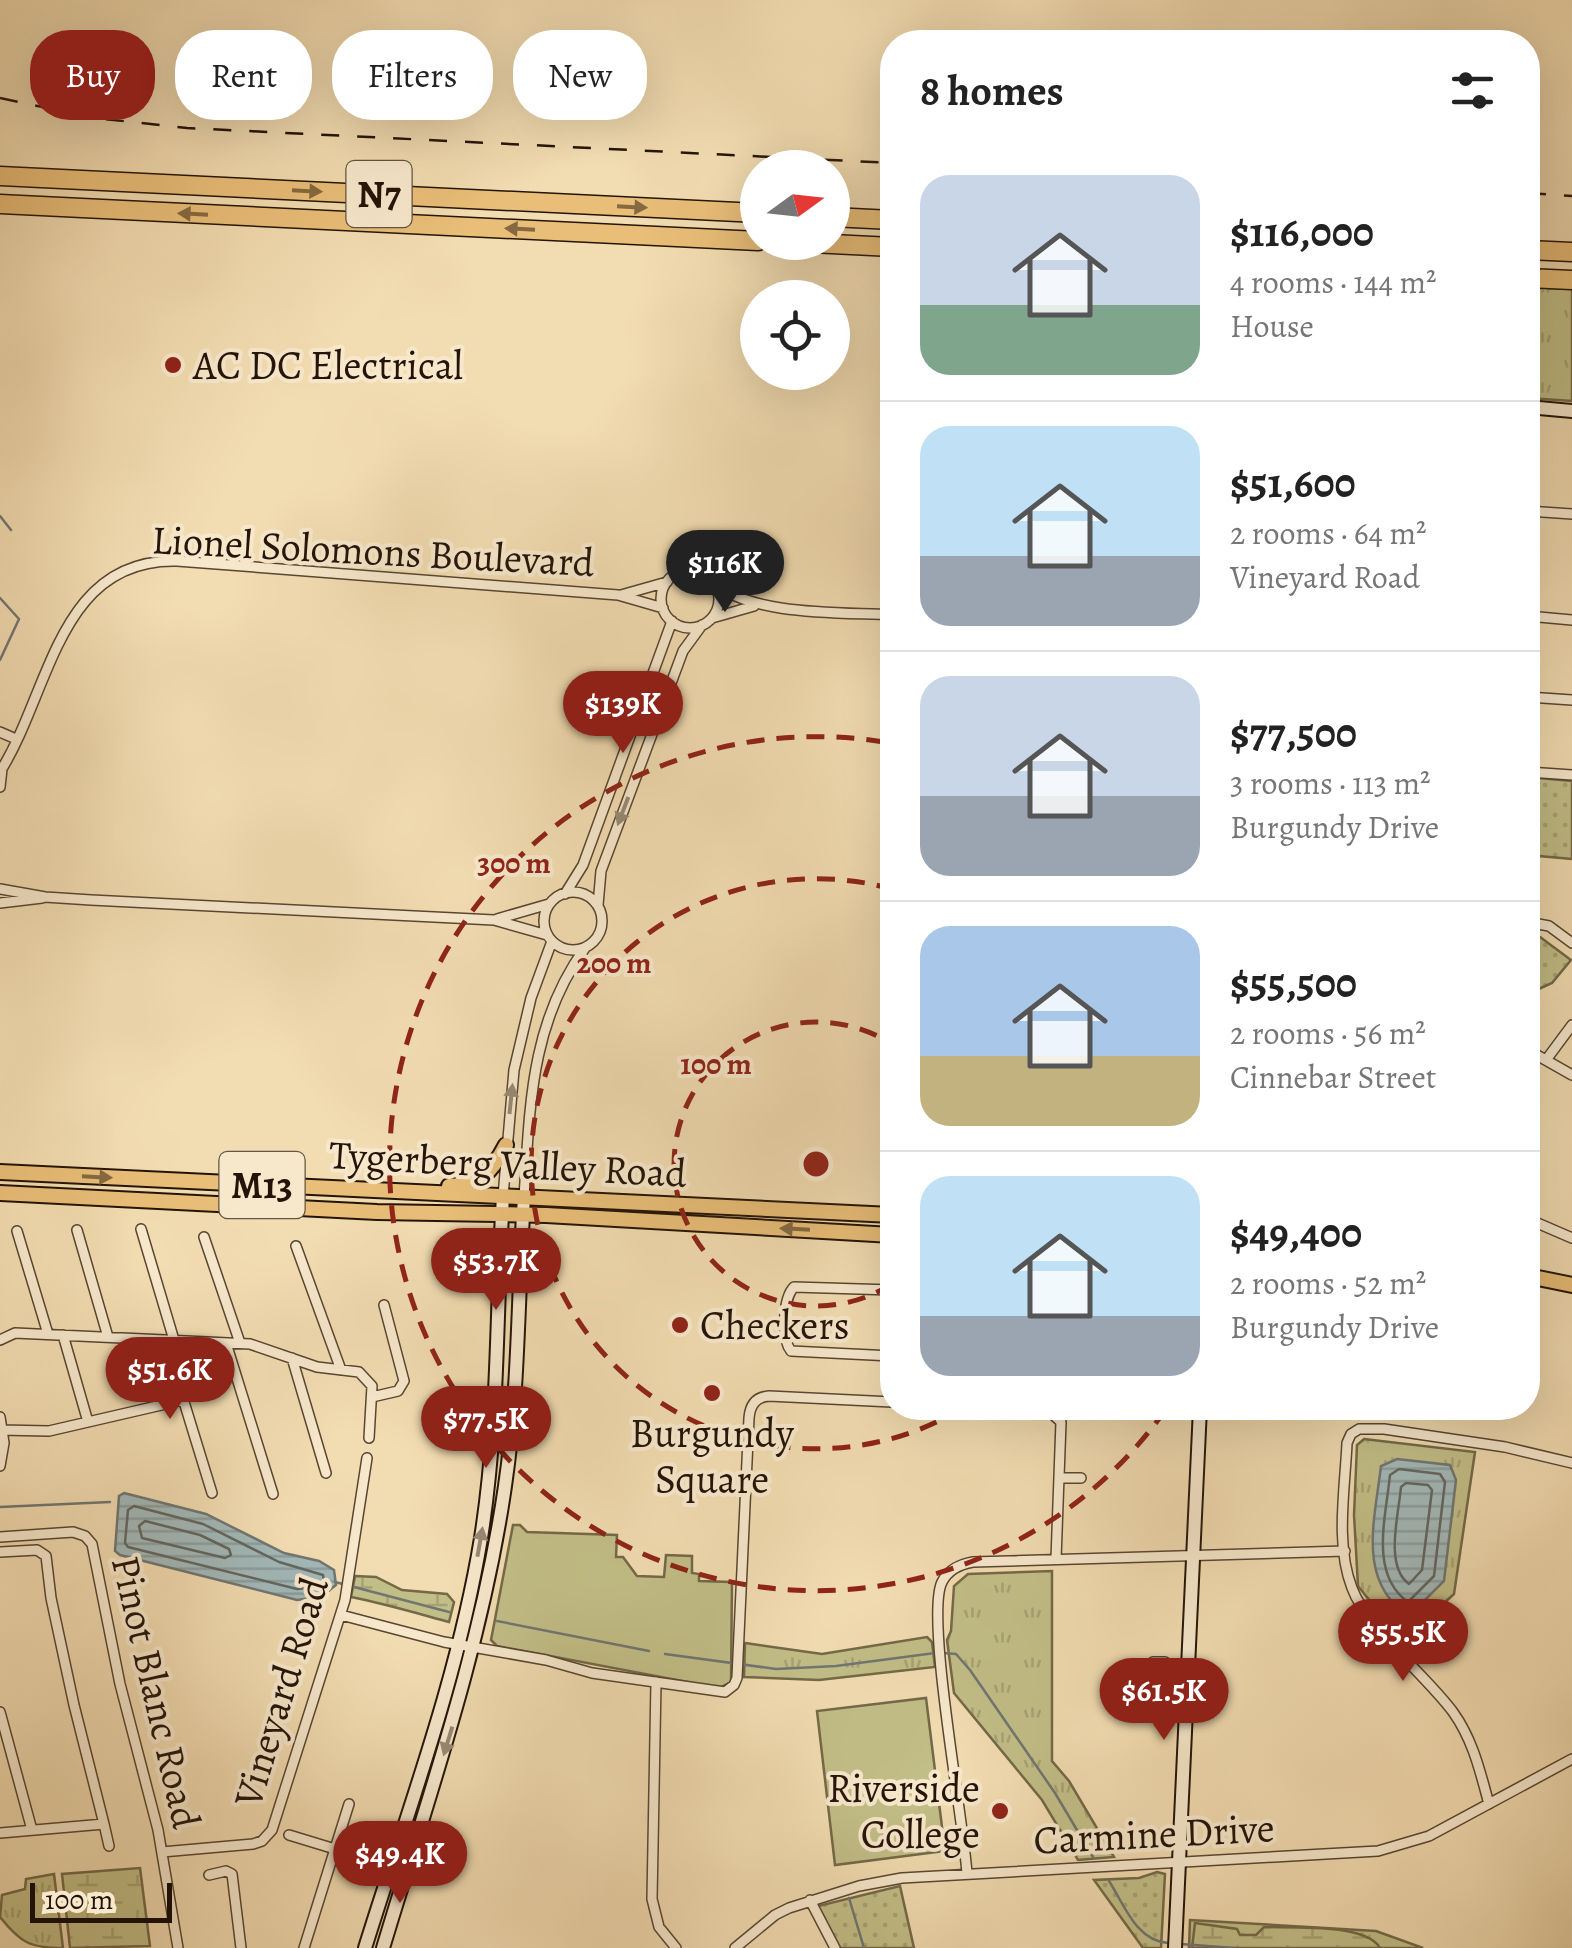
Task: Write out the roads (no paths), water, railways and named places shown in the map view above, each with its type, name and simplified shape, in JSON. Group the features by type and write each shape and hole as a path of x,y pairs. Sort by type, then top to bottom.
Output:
{"highway":[{"path":"0,168 258,188"},
{"name":"N7","path":"0,176 740,212"},
{"name":"N7","path":"0,204 740,240"},
{"path":"0,215 130,211"},
{"path":"850,218 880,219"},
{"path":"850,246 880,247"},
{"path":"1540,251 1572,252"},
{"path":"1540,279 1572,280"}],"main road":[{"path":"1540,408 1572,410"},
{"path":"379,1191 408,1185 468,1185 491,1172 506,1145"},
{"name":"Tygerberg Valley Road","path":"0,1172 880,1214"},
{"name":"Tygerberg Valley Road","path":"0,1193 880,1234"},
{"path":"365,1948 458,1644 473,1578 490,1480 503,1196"},
{"path":"382,1948 473,1647 506,1483 524,1197"},
{"path":"1540,1278 1572,1285"},
{"path":"1175,1941 1200,1420"}],"street":[{"path":"1540,511 1572,514"},
{"name":"Lionel Solomons Boulevard","path":"0,787 1,770 82,602 108,577 143,563 177,561 618,595 662,608"},
{"path":"702,626 686,628 672,622 662,608 667,582 680,572 696,570 729,595 757,606 880,614"},
{"name":"Lionel Solomons Boulevard","path":"618,595 667,582"},
{"path":"712,618 719,600 715,584"},
{"path":"524,1197 532,1082 538,1054 556,993 585,948 600,934 600,871 683,650 712,618 757,606"},
{"path":"1540,617 1572,620"},
{"path":"494,920 550,904 565,894 583,865 672,622"},
{"path":"1540,698 1572,700"},
{"path":"0,732 16,739"},
{"path":"1540,773 1572,776"},
{"path":"0,889 45,897 494,920 550,938 566,950 585,948"},
{"path":"565,894 583,894 598,906"},
{"path":"0,903 45,897"},
{"path":"503,1196 514,1070 550,938 544,922 550,904"},
{"path":"1540,924 1549,926 1572,944"},
{"path":"1546,1060 1572,1025"},
{"path":"1540,1057 1572,1075"},
{"path":"1540,1223 1572,1238"},
{"path":"141,1229 183,1400 212,1493"},
{"path":"77,1230 108,1337"},
{"path":"17,1231 48,1334"},
{"path":"204,1238 240,1343"},
{"path":"296,1246 341,1370"},
{"path":"880,1290 794,1287 788,1293 785,1342 791,1351 880,1355"},
{"path":"372,1397 398,1392 404,1381 384,1305"},
{"path":"0,1340 15,1332 260,1345 317,1367 363,1374 370,1383 372,1397 369,1438"},
{"path":"63,1335 88,1422"},
{"path":"226,1343 273,1494"},
{"path":"292,1358 326,1473"},
{"path":"341,1616 592,1673 721,1692 732,1688 737,1678 753,1404 764,1396 880,1401"},
{"path":"1,1430 49,1431 183,1400"},
{"path":"0,1417 0,1466"},
{"path":"1056,1559 1060,1420"},
{"path":"1489,1804 1471,1741 1452,1710 1356,1598 1350,1582 1343,1518 1347,1443 1359,1429 1424,1434 1506,1447 1572,1463"},
{"name":"Vineyard Road","path":"162,1852 252,1844 269,1834 341,1616 367,1458"},
{"path":"1060,1478 1081,1478"},
{"name":"Pinot Blanc Road","path":"0,1537 73,1532 92,1544 120,1684 162,1852 178,1948"},
{"path":"0,1552 37,1550 46,1556 74,1706 109,1846"},
{"path":"967,1874 939,1641 940,1588 958,1566 973,1562 1346,1551"},
{"path":"656,1682 652,1899 659,1928 676,1948"},
{"path":"0,1712 32,1830"},
{"name":"Carmine Drive","path":"735,1948 775,1914 810,1900 890,1880 1378,1851 1429,1836 1572,1759"},
{"path":"304,1948 348,1804"},
{"path":"0,1833 104,1824"},
{"path":"289,1835 335,1849"},
{"path":"391,1862 408,1867"},
{"path":"209,1875 226,1871 232,1874 241,1948"},
{"path":"810,1900 835,1948"}],"water":[{"path":"1397,1459 1450,1465 1456,1480 1444,1581 1409,1616 1381,1586 1373,1548 1381,1466"},
{"path":"124,1493 206,1514 284,1553 319,1561 334,1570 336,1585 321,1597 297,1600 120,1555 115,1551 119,1496"}],"waterway":[{"path":"0,516 11,530"},
{"path":"0,598 19,619 0,660"},
{"path":"0,1507 110,1502"},
{"path":"335,1582 449,1612"},
{"path":"497,1621 649,1651"},
{"path":"665,1654 776,1669 836,1666 935,1653"},
{"path":"943,1653 956,1654 970,1670 1055,1793 1093,1857"},
{"path":"1109,1881 1139,1929 1168,1943"},
{"path":"849,1898 864,1948"},
{"path":"1181,1944 1234,1948"}],"railway":[{"path":"0,98 95,118 187,128 880,162"},
{"path":"1540,194 1572,196"}],"place":[{"name":"AC DC Electrical","path":"173,365"},
{"name":"Checkers","path":"680,1325"},
{"name":"Burgundy Square","path":"712,1393"},
{"name":"Riverside College","path":"1000,1811"}]}
